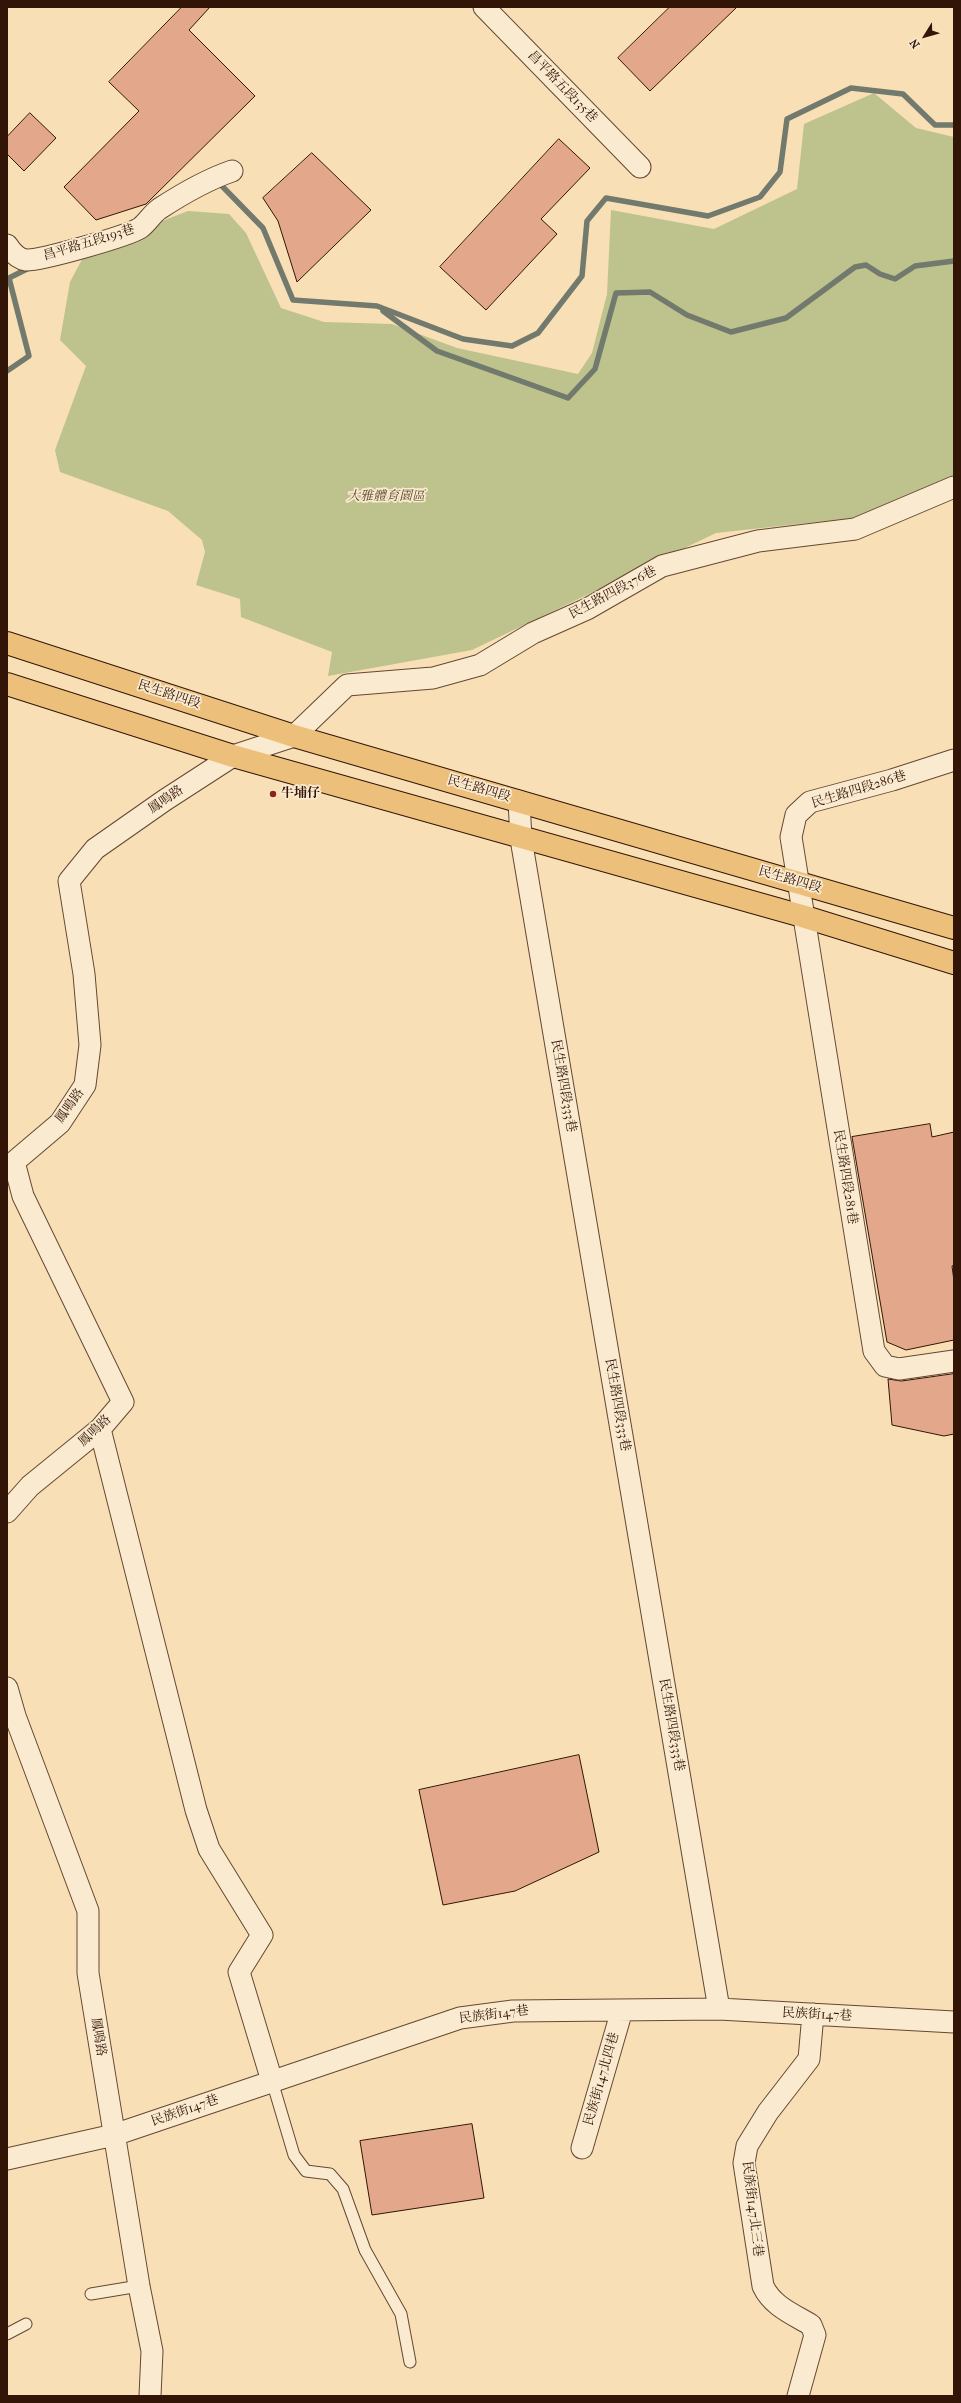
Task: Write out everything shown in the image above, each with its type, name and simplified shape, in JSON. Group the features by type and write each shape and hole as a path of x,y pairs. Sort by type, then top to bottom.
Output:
{"main road":[{"name":"民生路四段","path":"7,643 294,736 954,928"},
{"path":"7,684 233,756 521,839 802,916 954,963"}],"street":[{"name":"昌平路五段135巷","path":"484,7 640,167"},
{"name":"昌平路五段193巷","path":"7,245 24,260 37,260 103,240 139,228 158,210 210,179 232,172"},
{"name":"民生路四段376巷","path":"294,736 347,685 433,678 480,665 533,633 587,609 662,566 758,541 855,529 954,487"},
{"name":"鳳鳴路","path":"7,1512 30,1486 100,1429 123,1402 23,1196 14,1162 60,1123 85,1085 90,1037 84,974 69,881 95,849 165,800 233,756 294,736"},
{"name":"民生路四段286巷","path":"802,916 799,882 791,837 796,815 810,802 892,780 954,760"},
{"name":"民生路四段333巷","path":"519,801 521,839 720,2009"},
{"name":"民生路四段281巷","path":"802,916 874,1351 885,1366 899,1368 954,1361"},
{"path":"100,1429 198,1816 209,1849 262,1935 239,1972 272,2081"},
{"name":"鳳鳴路","path":"7,1688 15,1716 88,1911 88,1973 139,2286 152,2351 150,2396"},
{"name":"民族街147巷","path":"7,2159 114,2135 460,2018 513,2010 720,2009 954,2022"},
{"name":"民族街147北四巷","path":"582,2148 622,2010"},
{"name":"民族街147北三巷","path":"798,2396 815,2335 812,2324 784,2310 767,2296 763,2286 744,2163 747,2146 768,2112 809,2059 813,2014"}],"lane":[{"path":"272,2081 294,2155 306,2171 330,2174 343,2189 365,2250 401,2314 410,2362"},
{"path":"90,2294 139,2286"},
{"path":"7,2334 26,2324"}],"green space":[{"name":"大雅體育園區","path":"874,93 916,128 954,137 954,475 853,518 716,533 472,650 328,676 332,652 241,617 240,599 196,585 205,552 202,540 168,511 60,472 55,450 86,366 60,340 70,282 87,250 188,211 229,214 246,233 281,308 324,322 392,324 457,348 578,374 592,353 607,294 611,210 714,229 797,189 804,124"}],"building":[{"path":"182,7 210,7 189,30 255,96 146,204 96,220 64,187 139,111 109,82"},
{"path":"670,7 737,7 650,91 618,58"},
{"path":"30,113 56,138 24,171 7,154 7,137"},
{"path":"559,139 590,168 541,219 557,234 486,310 440,267"},
{"path":"312,153 371,210 297,282 278,221 263,198"},
{"path":"930,1124 932,1137 954,1132 954,1265 952,1266 954,1281 954,1340 906,1350 887,1342 852,1137"},
{"path":"954,1374 954,1434 944,1436 892,1425 888,1379 901,1381"},
{"path":"579,1755 599,1852 515,1891 443,1905 419,1790"},
{"path":"472,2124 484,2198 372,2215 360,2141"}],"waterway":[{"path":"215,184 221,185 263,228 293,300 377,306 463,339 512,346 538,333 582,276 587,221 606,198 708,216 760,197 780,172 787,119 851,88 903,94 935,125 954,125"},
{"path":"383,311 437,351 568,398 595,369 616,293 650,292 687,315 731,332 786,318 855,267 866,265 880,274 895,279 915,266 954,261"},
{"path":"7,371 29,356 9,278 31,267"}],"place":[{"name":"牛埔仔","path":"273,794"}]}
